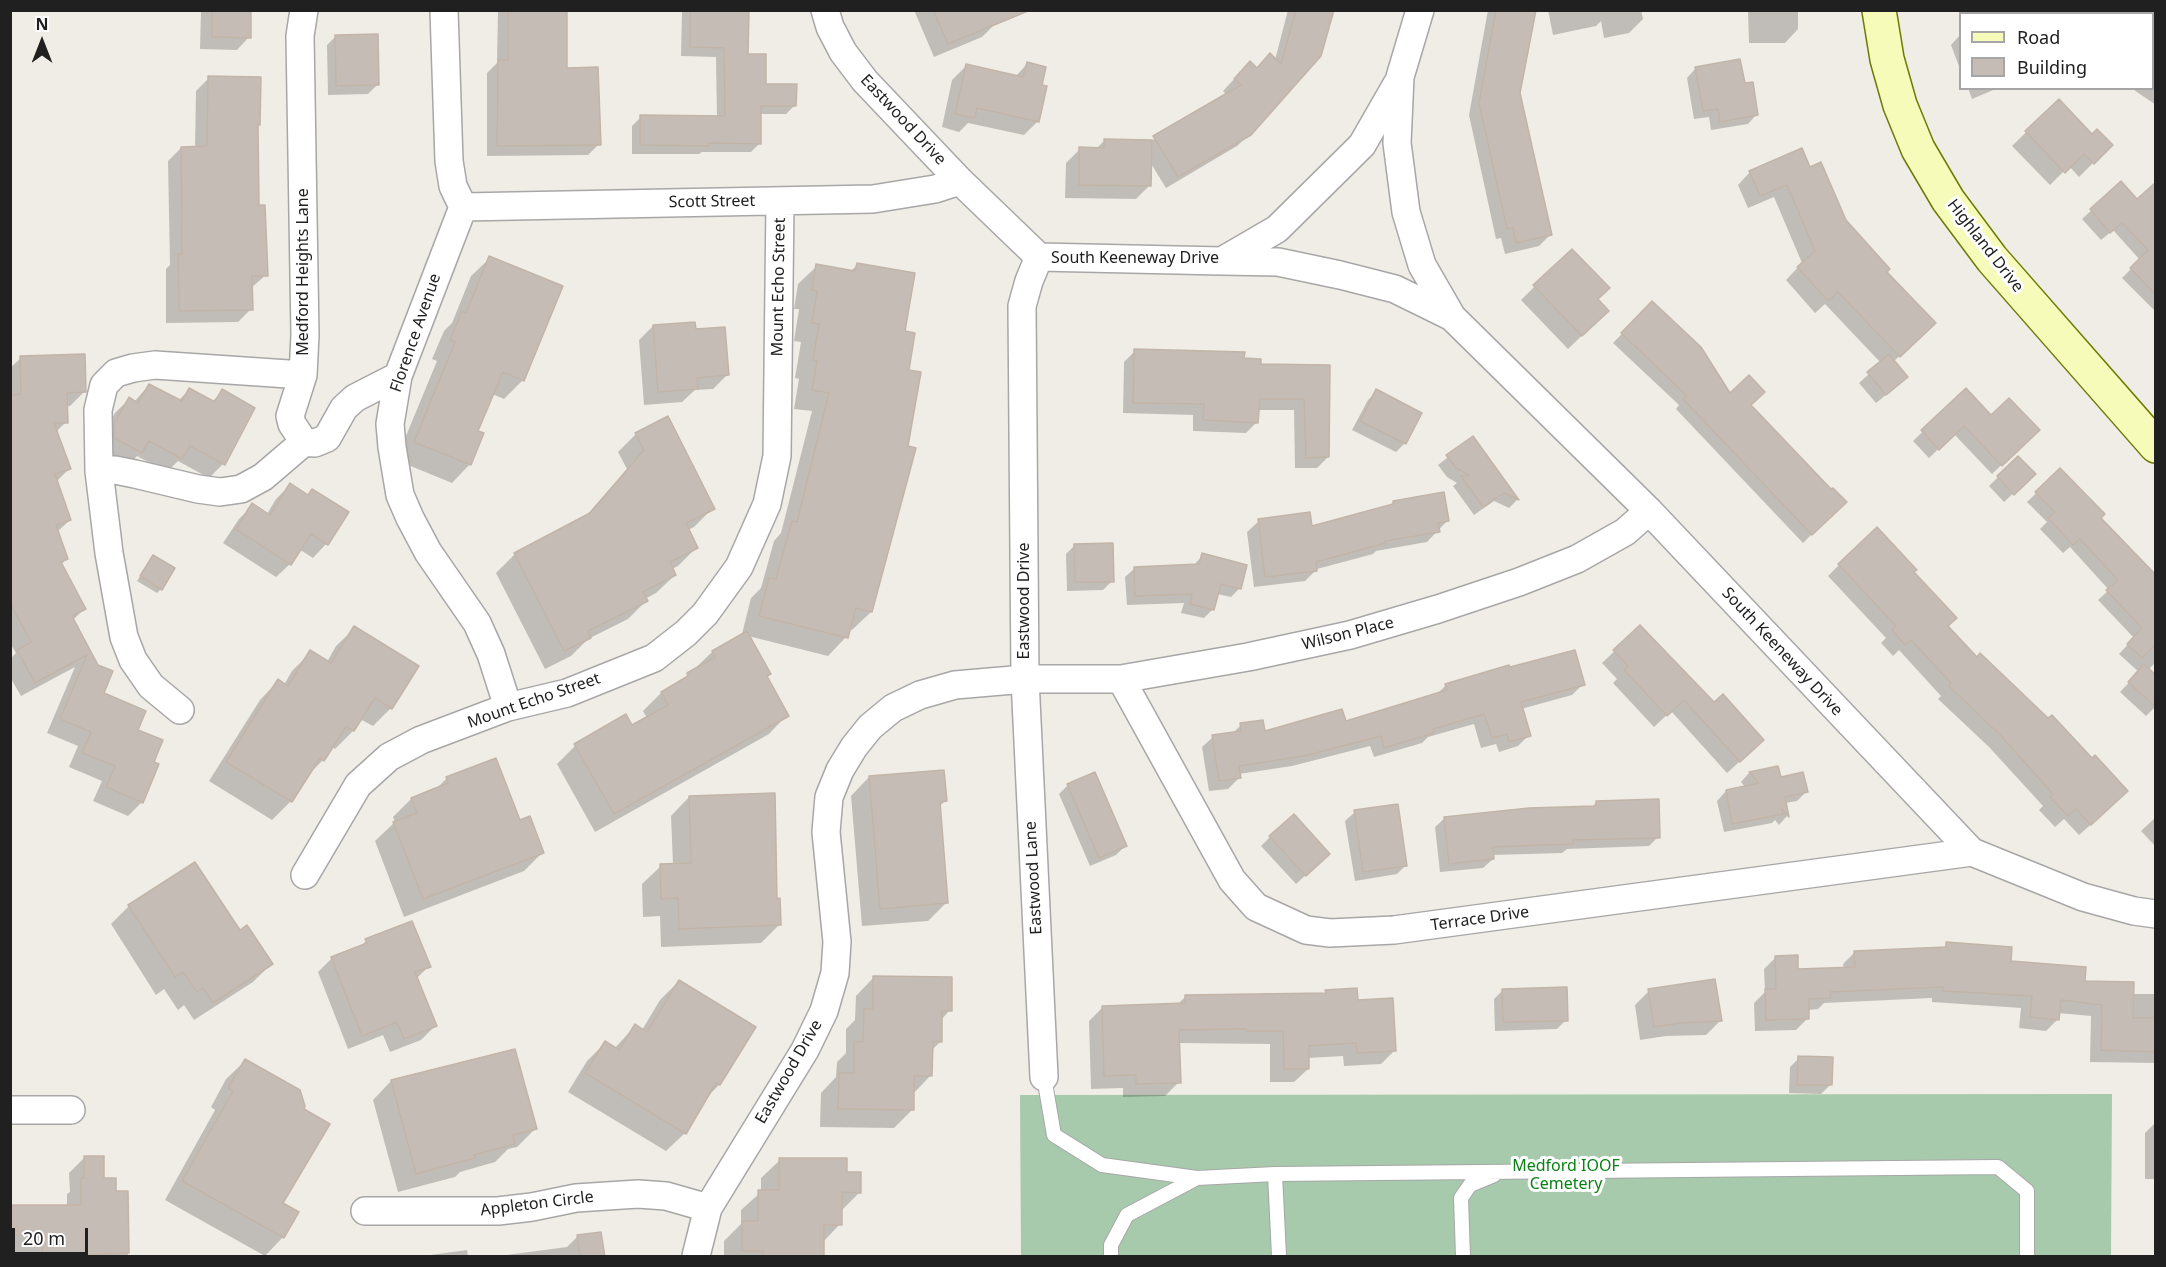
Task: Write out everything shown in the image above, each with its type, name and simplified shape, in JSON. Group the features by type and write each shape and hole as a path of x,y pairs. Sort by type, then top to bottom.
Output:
{"main road":[{"name":"Highland Drive","path":"1879,10 1887,58 1900,105 1918,149 1948,200 1992,259 2156,446"}],"street":[{"name":"Medford Heights Lane","path":"304,10 300,36 305,335 303,375 290,416 292,424 304,442"},
{"path":"444,10 449,161 453,186 463,207"},
{"name":"Eastwood Drive","path":"696,1257 708,1208 805,1050 824,1011 835,973 837,942 826,832 830,797 840,770 870,727 893,708 920,695 955,685 1025,679 1022,306 1039,257 960,181 865,81 843,52 830,27 825,10"},
{"path":"1420,10 1400,77 1397,143 1406,212 1422,265 1452,317"},
{"name":"South Keeneway Drive","path":"1039,257 1222,261 1277,229 1362,145 1400,77"},
{"name":"Scott Street","path":"463,207 873,199 935,189 960,181"},
{"name":"Mount Echo Street","path":"305,874 358,785 389,757 421,740 508,707 567,693 654,658 686,633 705,614 739,567 767,504 777,456 780,201"},
{"name":"Florence Avenue","path":"463,207 398,376 390,424 392,447 400,495 410,518 428,552 477,623 491,654 508,707"},
{"path":"1222,261 1278,262 1340,275 1395,289 1452,317"},
{"name":"South Keeneway Drive","path":"1452,317 1649,511 1972,852 2083,897 2134,911 2156,914"},
{"path":"180,710 151,686 133,660 124,637 109,554 99,471 98,410 104,385 116,373 155,365 303,375"},
{"path":"99,471 115,470 220,492 241,489 263,477 304,442 315,443 327,438 344,408 356,398 398,376"},
{"name":"Wilson Place","path":"1025,679 1121,679 1350,635 1519,582 1577,559 1625,532 1649,511"},
{"name":"Eastwood Lane","path":"1025,679 1044,1077"},
{"name":"Terrace Drive","path":"1121,679 1232,880 1256,907 1306,930 1330,933 1394,930 1972,852"},
{"path":"10,1110 71,1110"},
{"name":"Appleton Circle","path":"365,1211 498,1211 576,1198 638,1194 666,1197 708,1208"}],"lane":[{"path":"1044,1077 1054,1135 1102,1165 1197,1178 1275,1174 1998,1167 2027,1191 2027,1257"},
{"path":"1463,1257 1461,1198 1470,1185 1501,1173"},
{"path":"1275,1174 1279,1257"},
{"path":"1111,1257 1112,1245 1127,1215 1197,1178"}],"green space":[{"name":"Medford IOOF Cemetery","path":"2112,1094 2111,1256 1021,1256 1020,1095"}],"building":[{"path":"212,10 251,10 251,38 212,37"},
{"path":"508,10 567,10 567,68 598,67 601,145 497,146 498,60 508,60"},
{"path":"690,10 749,10 748,54 766,54 766,84 797,84 796,106 761,106 761,144 640,145 640,115 725,116 724,48 690,47"},
{"path":"933,10 1028,10 1028,11 948,44"},
{"path":"1296,10 1334,10 1321,56 1251,135 1178,177 1153,136 1241,85 1234,79 1250,61 1257,68 1270,53 1281,64"},
{"path":"1496,10 1536,10 1520,93 1552,235 1516,243 1513,228 1507,229 1479,103"},
{"path":"378,34 379,85 336,86 335,35"},
{"path":"1740,59 1745,83 1753,82 1758,115 1720,122 1718,109 1703,111 1695,67"},
{"path":"1027,62 1046,67 1042,85 1047,86 1039,122 977,108 975,118 955,114 966,64 1023,77"},
{"path":"208,76 261,77 260,125 258,125 259,205 265,205 268,276 252,276 253,310 179,311 178,254 182,254 181,147 207,146"},
{"path":"2059,99 2092,134 2097,129 2113,145 2094,164 2084,154 2065,173 2025,131"},
{"path":"1104,139 1152,140 1151,186 1079,185 1079,147 1104,148"},
{"path":"1802,148 1810,167 1821,162 1846,220 1890,269 1887,272 1936,323 1900,357 1838,292 1828,301 1797,267 1815,251 1787,185 1760,196 1749,171"},
{"path":"2121,181 2137,199 2156,182 2156,295 2130,268 2148,250 2122,223 2110,233 2090,209"},
{"path":"1572,249 1610,288 1598,299 1609,311 1582,336 1533,285"},
{"path":"489,256 563,286 524,381 503,372 478,431 484,433 471,465 414,442 455,342 450,340 462,311 466,313"},
{"path":"857,263 915,273 905,331 915,333 909,370 921,372 908,446 916,448 872,612 856,608 848,638 759,616 769,578 776,579 792,521 797,522 829,393 812,390 817,361 813,360 819,324 812,323 817,291 812,290 816,264 855,271"},
{"path":"1652,301 1701,347 1730,393 1749,375 1765,392 1751,405 1831,489 1833,488 1847,502 1812,535 1683,399 1687,396 1621,333"},
{"path":"695,322 696,329 725,327 729,375 697,378 698,389 658,392 653,325"},
{"path":"1134,349 1245,352 1244,358 1261,359 1261,364 1330,365 1329,457 1306,458 1304,399 1260,399 1258,423 1203,420 1204,404 1133,403"},
{"path":"85,354 86,392 67,393 68,423 54,423 71,469 55,474 71,520 56,525 68,559 61,562 86,609 72,616 98,665 113,671 104,693 146,711 138,730 163,740 154,762 159,764 143,803 106,787 115,766 82,753 91,732 60,719 87,655 35,683 17,650 31,642 10,603 10,395 21,394 20,356"},
{"path":"1889,354 1908,377 1886,395 1867,372"},
{"path":"149,384 182,401 189,388 215,402 222,389 255,408 225,465 190,446 182,459 149,441 142,453 114,438 114,424 129,397 138,403"},
{"path":"1966,388 1991,415 2009,398 2040,430 2002,466 1964,426 1939,450 1921,430"},
{"path":"1376,389 1422,413 1406,444 1360,421"},
{"path":"668,416 715,509 686,523 698,548 670,562 676,575 643,592 648,601 588,631 591,638 564,651 514,553 590,513 644,450 635,433"},
{"path":"1473,436 1519,500 1504,493 1483,507 1461,476 1469,475 1456,468 1446,455"},
{"path":"2018,456 2036,474 2014,495 1997,476"},
{"path":"2060,468 2105,514 2101,518 2156,575 2156,644 2142,658 2127,644 2142,628 2106,590 2118,580 2080,539 2073,545 2048,518 2055,512 2035,492"},
{"path":"290,483 308,495 312,489 349,512 328,545 311,534 291,565 236,529 252,503 270,515"},
{"path":"1444,492 1449,521 1438,523 1440,532 1385,541 1386,543 1316,562 1317,571 1265,577 1258,519 1310,512 1312,526 1393,504 1393,501"},
{"path":"1877,527 1917,570 1914,572 1957,618 1948,626 1977,657 1980,653 2048,718 2052,715 2092,758 2095,755 2128,791 2091,825 2076,809 2068,816 2050,797 2053,794 2001,736 1949,686 1951,683 1911,640 1905,645 1892,630 1896,626 1838,564"},
{"path":"1113,543 1114,582 1075,582 1074,544"},
{"path":"1202,553 1247,565 1241,589 1221,584 1214,610 1190,604 1192,594 1135,596 1134,567 1199,564"},
{"path":"153,555 175,568 162,590 140,576"},
{"path":"1640,625 1714,702 1723,694 1764,740 1740,762 1684,700 1667,716 1624,670 1628,666 1613,650"},
{"path":"354,626 419,666 392,709 375,698 354,731 346,727 324,761 320,758 292,802 226,762 278,679 288,686 310,650 331,663"},
{"path":"747,631 771,674 767,676 789,716 614,814 574,744 626,714 632,725 668,705 661,692 688,676 687,673 715,657 712,651"},
{"path":"1575,650 1585,685 1521,702 1531,736 1509,742 1507,734 1492,738 1484,714 1433,729 1434,733 1384,748 1381,736 1304,756 1239,766 1241,778 1219,781 1212,735 1241,731 1240,723 1263,720 1265,731 1342,709 1346,721 1447,690 1445,684 1509,665 1510,667"},
{"path":"2144,664 2156,675 2156,707 2128,682"},
{"path":"496,758 520,820 530,816 544,853 423,899 393,822 417,813 411,798 448,783 446,777"},
{"path":"1778,766 1781,777 1803,772 1808,792 1785,797 1789,817 1782,809 1783,814 1732,824 1726,790 1759,783 1749,772"},
{"path":"944,770 947,801 940,802 948,903 880,909 869,776"},
{"path":"1095,772 1127,846 1099,858 1067,784"},
{"path":"775,793 777,899 780,898 781,925 679,929 678,898 661,899 660,864 691,863 689,796"},
{"path":"1659,799 1660,838 1573,840 1573,844 1493,847 1494,859 1449,864 1444,817 1529,808 1596,806 1596,801"},
{"path":"1398,804 1407,866 1363,872 1354,810"},
{"path":"1294,814 1330,854 1306,876 1269,836"},
{"path":"195,862 240,930 247,925 273,964 213,1003 203,988 197,992 183,972 175,977 128,905"},
{"path":"412,921 431,967 415,972 437,1026 404,1039 397,1022 362,1036 331,957 367,943 365,939"},
{"path":"1946,942 2012,947 2011,961 2086,967 2085,981 2134,982 2133,1018 2156,1018 2156,1052 2101,1050 2102,1005 2061,1000 2059,1020 2030,1017 2032,996 1943,991 1943,987 1830,992 1831,998 1809,999 1809,1019 1766,1020 1765,989 1776,989 1775,956 1798,955 1798,969 1855,967 1854,951 1946,947"},
{"path":"873,976 952,977 952,1011 942,1011 942,1042 933,1042 932,1076 914,1076 914,1110 838,1109 839,1073 854,1073 854,1042 863,1042 864,1009 873,1009"},
{"path":"1715,979 1722,1021 1654,1027 1648,989"},
{"path":"679,980 756,1027 720,1085 716,1083 686,1134 585,1073 605,1041 619,1050 635,1024 647,1032"},
{"path":"1567,987 1568,1021 1503,1022 1502,989"},
{"path":"1357,988 1358,1000 1393,998 1396,1051 1357,1053 1356,1043 1309,1046 1309,1069 1284,1069 1283,1031 1179,1030 1181,1083 1136,1084 1136,1075 1104,1076 1102,1006 1185,1003 1185,995 1326,993 1325,990"},
{"path":"515,1049 537,1129 513,1135 515,1144 416,1174 391,1080"},
{"path":"1798,1056 1833,1057 1832,1085 1797,1085"},
{"path":"245,1059 300,1090 304,1109 330,1124 283,1203 299,1212 284,1238 182,1181 233,1091 228,1088"},
{"path":"84,1156 104,1156 104,1178 116,1178 116,1191 128,1191 129,1253 42,1257 42,1235 10,1235 10,1205 81,1205"},
{"path":"779,1158 847,1158 847,1172 861,1172 861,1193 842,1192 842,1225 824,1225 824,1257 763,1257 763,1251 742,1251 742,1221 758,1221 758,1190 779,1190"},
{"path":"601,1232 605,1257 580,1257 577,1235"}]}
